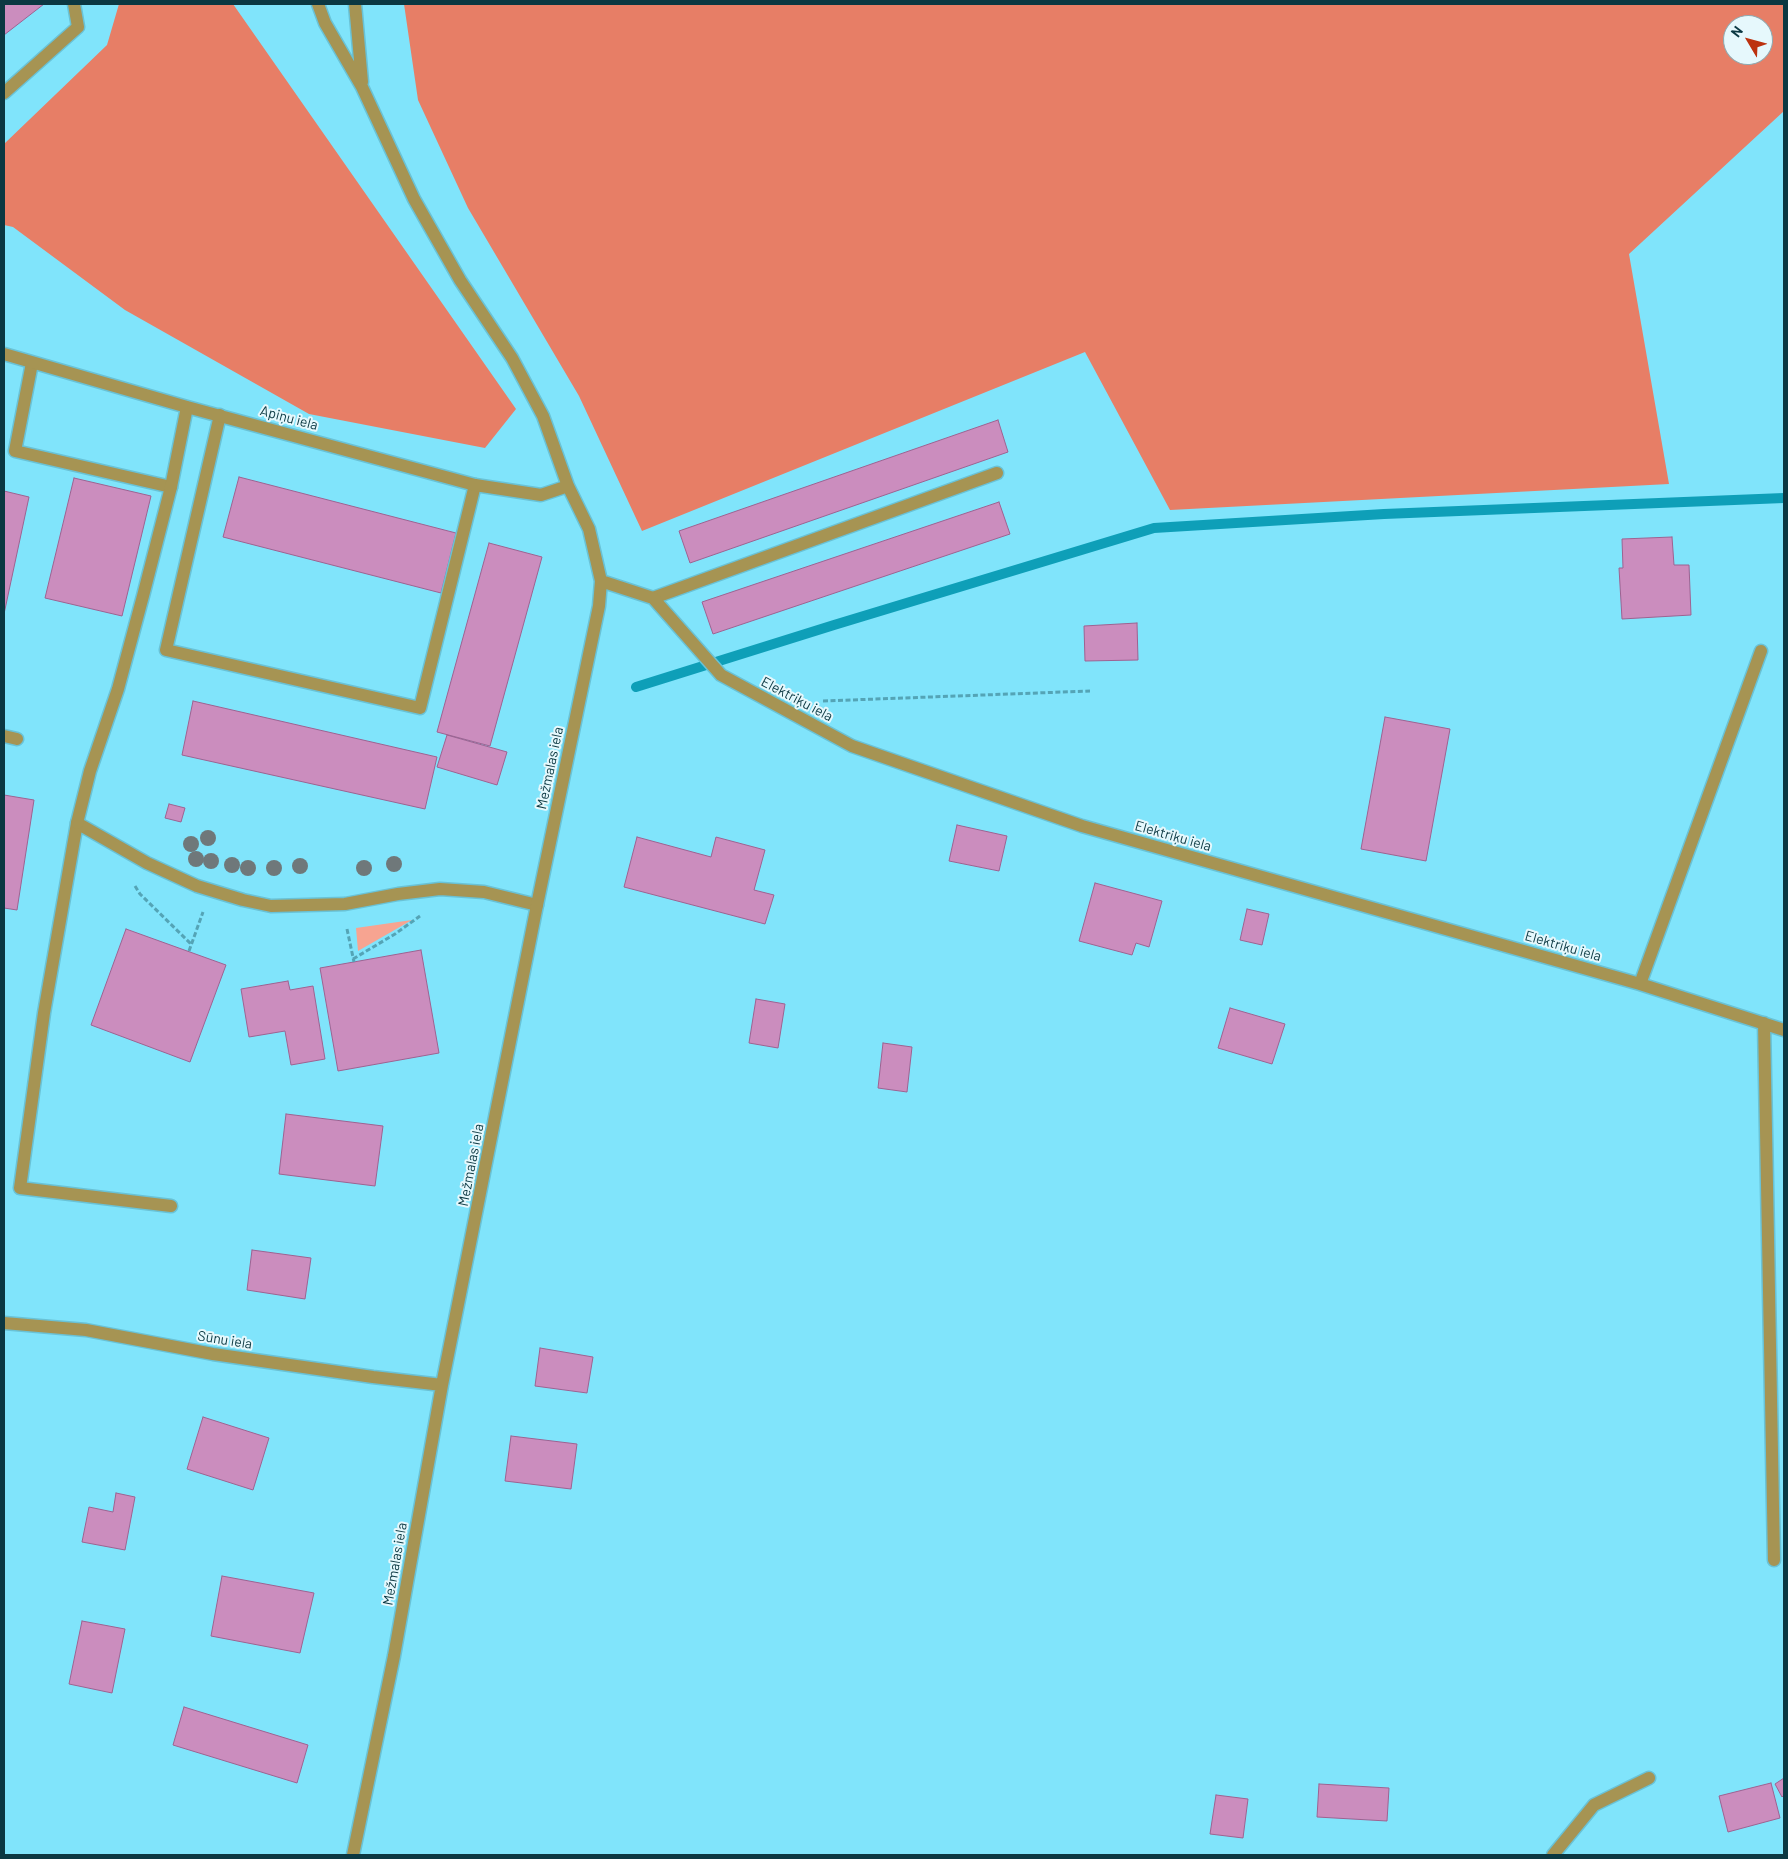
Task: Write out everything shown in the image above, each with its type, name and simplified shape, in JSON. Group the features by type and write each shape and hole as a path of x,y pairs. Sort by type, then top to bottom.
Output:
{"street":[{"path":"4,93 78,26 74,4"},
{"path":"318,4 325,23 362,87"},
{"path":"354,4 362,87"},
{"name":"Mežmalas iela","path":"353,1855 394,1656 442,1385 537,905 599,606 600,581 590,529 568,486 543,416 512,358 460,280 414,199 362,87"},
{"name":"Apiņu iela","path":"4,354 187,407 475,485 541,495 568,486"},
{"path":"32,363 15,451 172,487"},
{"path":"171,1206 20,1188 44,1013 76,823 90,770 118,689 172,487 187,407"},
{"path":"220,415 166,650 420,708 475,485"},
{"path":"600,581 653,598 997,473"},
{"name":"Elektriķu iela","path":"653,598 721,675 852,746 1082,826 1640,984 1784,1030"},
{"path":"1640,984 1761,651"},
{"path":"4,736 17,739"},
{"path":"76,823 147,863 197,886 271,906 345,904 398,894 440,889 484,892 537,905"},
{"path":"1764,1023 1774,1560"},
{"name":"Sūnu iela","path":"4,1323 86,1330 213,1354 442,1385"},
{"path":"1553,1855 1594,1805 1649,1778"}],"path":[{"path":"822,701 1090,691"},
{"path":"132,881 140,894 192,945"},
{"path":"189,951 204,910"},
{"path":"346,923 353,960 416,920 424,911"}],"shaded area":[{"path":"119,4 233,4 516,409 485,448 309,414 125,310 13,227 4,225 4,144 107,45"},
{"path":"404,4 1784,4 1784,111 1629,254 1669,484 1170,510 1085,352 642,531 579,396 468,208 418,100"},
{"path":"412,920 358,951 356,928"}],"building":[{"path":"4,4 44,4 4,35"},
{"path":"998,420 1008,452 690,563 679,531"},
{"path":"239,477 456,533 441,593 223,537"},
{"path":"74,478 151,496 122,616 45,598"},
{"path":"4,491 29,497 4,614"},
{"path":"999,502 1010,534 713,634 702,602"},
{"path":"1672,537 1674,565 1689,565 1691,615 1622,619 1619,568 1623,568 1622,539"},
{"path":"489,543 542,557 490,746 437,732"},
{"path":"1137,623 1138,660 1085,661 1084,626"},
{"path":"193,701 437,757 425,809 182,755"},
{"path":"1385,717 1450,729 1426,861 1361,849"},
{"path":"447,735 507,752 497,785 437,767"},
{"path":"4,795 34,800 17,910 4,908"},
{"path":"169,804 185,808 181,822 165,818"},
{"path":"957,825 1007,836 999,871 949,861"},
{"path":"637,837 711,857 716,837 765,850 754,890 774,895 765,924 624,887"},
{"path":"1095,883 1162,901 1149,947 1136,943 1132,955 1079,941"},
{"path":"1247,909 1269,914 1262,945 1240,940"},
{"path":"126,929 226,965 190,1062 91,1025"},
{"path":"421,950 439,1053 338,1071 320,968"},
{"path":"288,981 290,990 313,986 325,1059 291,1065 285,1031 249,1037 241,989"},
{"path":"756,999 785,1004 778,1048 749,1043"},
{"path":"1230,1008 1285,1024 1272,1064 1218,1048"},
{"path":"883,1043 912,1047 907,1092 878,1088"},
{"path":"286,1114 383,1126 375,1186 279,1174"},
{"path":"252,1250 311,1258 305,1299 247,1290"},
{"path":"540,1348 593,1357 587,1393 535,1386"},
{"path":"203,1417 269,1438 253,1490 187,1469"},
{"path":"511,1436 577,1444 571,1489 505,1481"},
{"path":"116,1493 135,1497 125,1550 82,1542 89,1507 113,1512"},
{"path":"222,1576 314,1593 300,1653 211,1636"},
{"path":"82,1621 125,1629 112,1693 69,1684"},
{"path":"184,1707 308,1745 297,1783 173,1745"},
{"path":"1784,1778 1784,1795 1782,1797 1775,1784"},
{"path":"1771,1783 1780,1818 1728,1832 1719,1796"},
{"path":"1319,1784 1389,1788 1387,1821 1317,1817"},
{"path":"1216,1795 1248,1799 1243,1838 1210,1834"}],"waterway":[{"path":"636,687 1154,528 1384,514 1784,498"}]}
